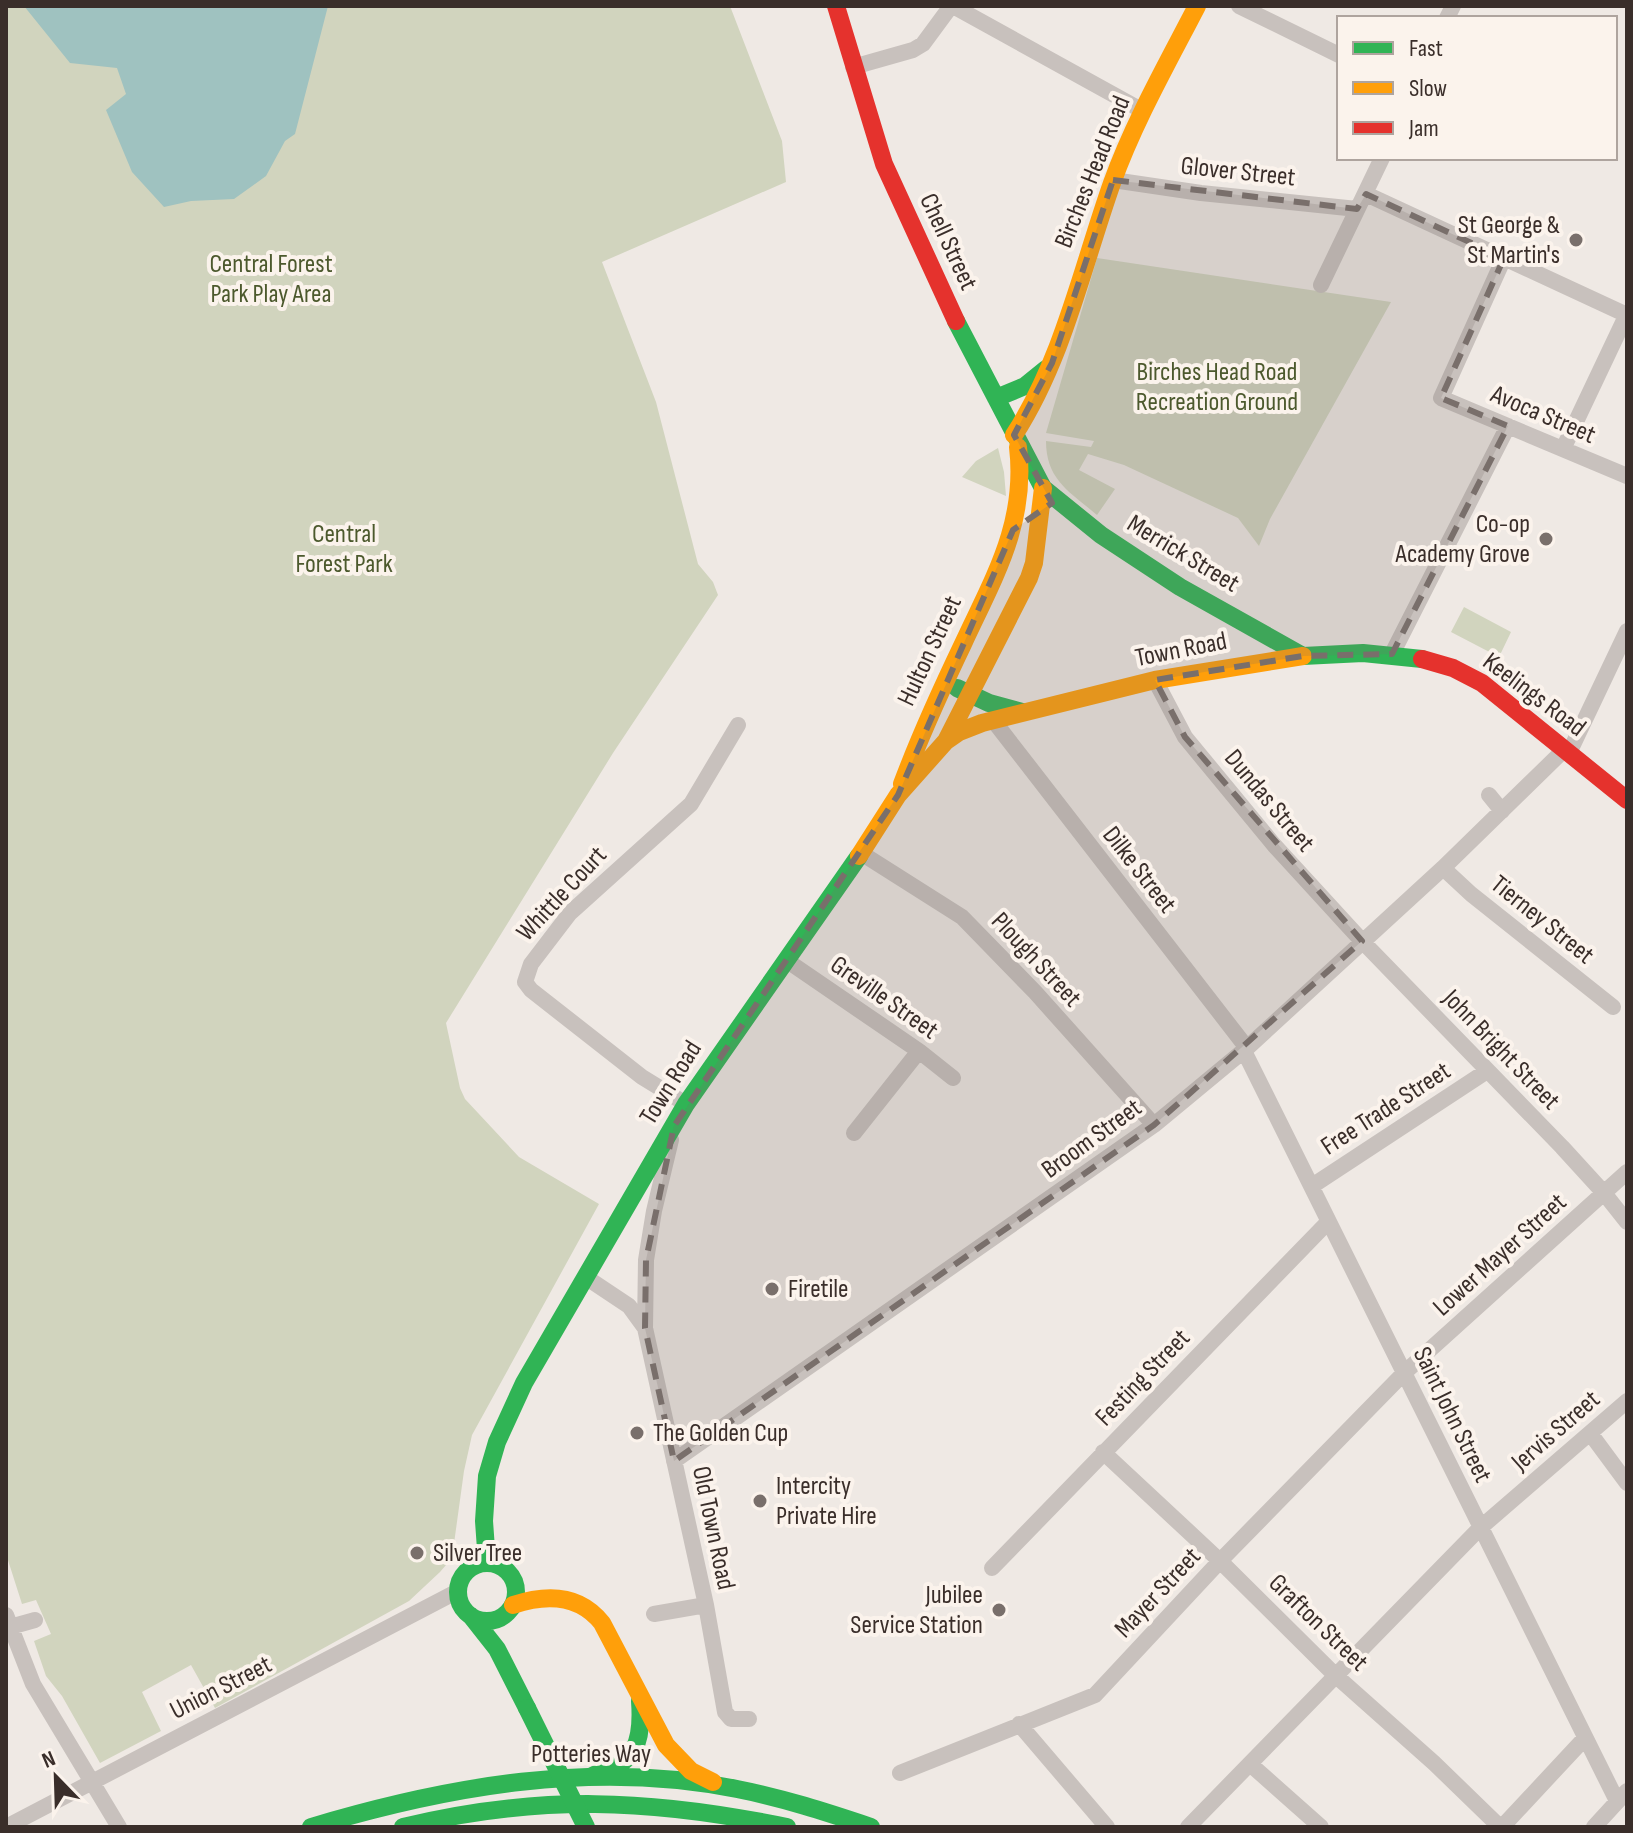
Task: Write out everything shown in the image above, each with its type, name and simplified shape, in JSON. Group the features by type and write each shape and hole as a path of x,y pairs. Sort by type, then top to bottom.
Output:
{"main road":[{"name":"Chell Street","path":"836,6 884,164 935,279 1043,488"},
{"name":"Birches Head Road","path":"1016,439 1052,363 1113,180 1143,111 1197,6"},
{"path":"996,398 1025,386 1052,363"},
{"name":"Hulton Street","path":"898,795 921,733 1013,530 1022,485 1016,439"},
{"name":"Hulton Street","path":"946,741 1029,578 1034,563 1043,488"},
{"name":"Merrick Street","path":"1043,488 1101,535 1180,587 1303,656"},
{"name":"Hulton Street","path":"1013,530 1027,516 1041,509 1063,506"},
{"name":"Keelings Road","path":"1303,656 1392,654 1453,668 1482,683 1627,800"},
{"name":"Town Road","path":"487,1563 484,1521 491,1457 524,1383 686,1104 898,795 946,741 959,732 993,720 1155,680 1303,656"},
{"path":"945,681 968,694 1023,712"},
{"path":"557,1598 534,1592 513,1579 505,1569 487,1563 466,1572 458,1591 461,1605 491,1640 586,1827"},
{"path":"513,1579 516,1592 501,1632 524,1702"},
{"path":"471,1616 489,1621 539,1597 573,1599 587,1606 598,1616 666,1745 691,1771 718,1785"},
{"path":"580,1777 615,1769 632,1755 642,1728 639,1695"},
{"name":"Potteries Way","path":"311,1827 420,1795 510,1780 580,1777 718,1785 871,1827"},
{"name":"Potteries Way","path":"403,1827 525,1804 597,1802 700,1809 787,1827"}],"street":[{"path":"853,67 913,50 930,38 952,6 1143,111"},
{"path":"1239,6 1337,54"},
{"path":"1321,285 1381,160"},
{"name":"Glover Street","path":"1113,180 1201,193 1357,209"},
{"path":"1366,194 1627,314 1563,449"},
{"name":"Avoca Street","path":"1504,258 1441,398 1627,476"},
{"path":"1392,654 1508,426"},
{"name":"Broom Street","path":"674,1461 1154,1125 1246,1049 1567,751 1626,637"},
{"name":"Dundas Street","path":"1155,680 1185,737 1274,845 1362,941"},
{"name":"Dilke Street","path":"993,720 1246,1049"},
{"name":"Whittle Court","path":"686,1104 642,1077 531,990 525,982 531,964 570,913 691,804 738,725"},
{"path":"1489,795 1502,811"},
{"name":"Plough Street","path":"861,853 962,917 1035,992 1154,1125"},
{"name":"Tierney Street","path":"1443,868 1471,894 1613,1007"},
{"name":"John Bright Street","path":"1362,941 1562,1147 1627,1222"},
{"name":"Greville Street","path":"786,960 919,1051 953,1078"},
{"name":"Saint John Street","path":"1246,1049 1328,1222 1585,1738 1623,1797"},
{"path":"854,1133 919,1051"},
{"name":"Free Trade Street","path":"1312,1186 1487,1071"},
{"name":"Old Town Road","path":"674,1126 646,1260 645,1328 706,1605 725,1712 731,1719 749,1719"},
{"name":"Lower Mayer Street","path":"1404,1373 1627,1172"},
{"name":"Festing Street","path":"992,1568 1328,1222"},
{"path":"587,1278 629,1306 645,1328"},
{"name":"Mayer Street","path":"900,1773 1095,1695 1220,1561 1404,1373"},
{"name":"Jervis Street","path":"1188,1827 1480,1528 1627,1401"},
{"path":"1590,1433 1627,1483"},
{"name":"Grafton Street","path":"1103,1452 1220,1561 1335,1675 1501,1827 1585,1738"},
{"name":"Union Street","path":"6,1827 458,1591"},
{"path":"654,1614 706,1605"},
{"path":"35,1620 8,1621 33,1684 119,1827"},
{"path":"1019,1724 1107,1827"},
{"path":"1250,1764 1321,1827"},
{"path":"1594,1827 1623,1797"}],"highlighted area":[{"path":"1113,180 1357,209 1366,194 1504,258 1441,398 1508,426 1392,654 1303,656 1155,680 1185,737 1362,941 1154,1125 674,1461 645,1328 646,1260 674,1126 898,795 1013,530 1052,503 1014,435 1052,363"}],"green space":[{"name":"Central Forest Park","path":"6,6 730,6 782,141 786,182 602,262 656,402 698,564 713,582 718,595 613,753 446,1023 465,1099 519,1157 599,1204 472,1435 452,1558 409,1601 215,1708 191,1665 142,1692 161,1731 100,1763 62,1696 46,1676 34,1641 51,1634 36,1600 22,1604 6,1554"},
{"name":"Birches Head Road Recreation Ground","path":"1097,258 1391,302 1270,519 1259,546 1238,518 1124,465 1088,454 1079,470 1115,489 1097,515 1069,492 1055,475 1050,466 1046,441 1091,447 1094,441 1046,433"},
{"path":"998,448 1006,496 962,477 976,461"},
{"path":"1464,607 1511,632 1499,657 1451,632"}],"water":[{"path":"24,6 328,6 295,134 285,141 266,176 234,199 191,201 164,207 132,172 106,110 126,94 117,68 70,63"}],"traffic: fast":[{"path":"956,321 1043,488 1101,535 1180,587 1303,656 1363,653 1422,659"},
{"path":"996,398 1025,386 1046,369"},
{"path":"957,688 989,703 1022,712"},
{"path":"487,1563 484,1521 487,1476 497,1442 524,1383 686,1104 859,856"},
{"path":"487,1563 498,1565 507,1572 514,1581 516,1592 514,1603 507,1612 498,1619 487,1621 476,1619 467,1612 460,1603 458,1592 460,1581 467,1572 476,1565 487,1563"},
{"path":"471,1616 497,1649 527,1708"},
{"path":"594,1775 619,1765 634,1749 640,1728 640,1701"},
{"path":"527,1708 586,1827"},
{"path":"311,1827 468,1789 575,1777 629,1777 737,1789 871,1827"},
{"path":"403,1827 501,1809 595,1804 689,1811 787,1827"}],"traffic: slow":[{"path":"1014,435 1046,376 1059,344 1130,138 1197,6"},
{"path":"902,784 1006,549 1018,500 1018,447"},
{"path":"946,741 1029,578 1034,563 1043,488"},
{"path":"859,856 898,795 946,741 959,732 982,723 1155,680 1303,656"},
{"path":"513,1605 538,1599 561,1599 583,1606 593,1613 602,1623 666,1745 691,1771 713,1782"}],"traffic: jam":[{"path":"836,6 884,164 956,321"},
{"path":"1422,659 1453,668 1482,683 1627,800"}],"place":[{"name":"St George & St Martin's","path":"1576,240"},
{"name":"Co-op Academy Grove","path":"1546,539"},
{"name":"Firetile","path":"772,1289"},
{"name":"The Golden Cup","path":"637,1433"},
{"name":"Intercity Private Hire","path":"760,1501"},
{"name":"Silver Tree","path":"417,1553"},
{"name":"Jubilee Service Station","path":"999,1610"}],"park label":[{"name":"Central Forest Park Play Area","path":"271,279"}]}
